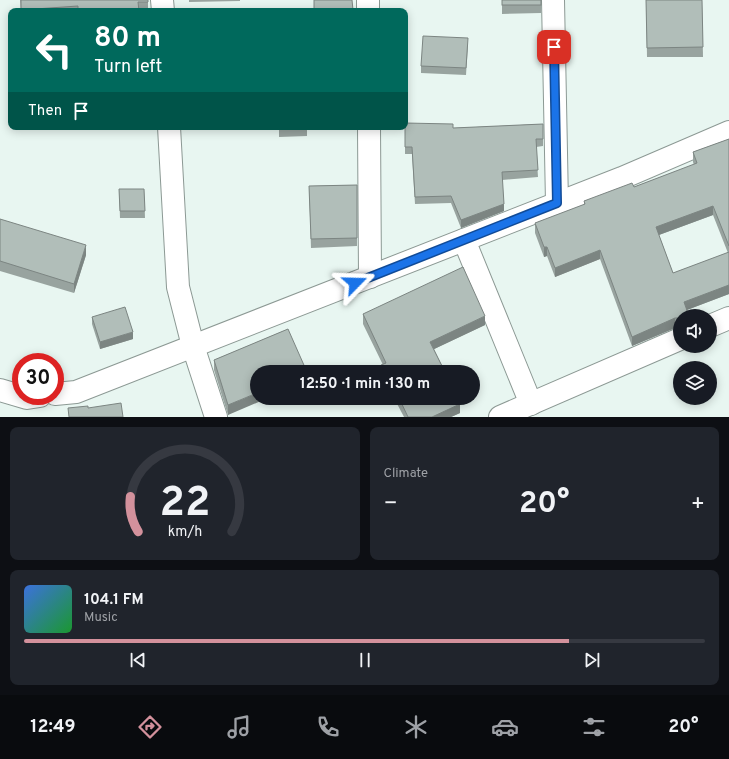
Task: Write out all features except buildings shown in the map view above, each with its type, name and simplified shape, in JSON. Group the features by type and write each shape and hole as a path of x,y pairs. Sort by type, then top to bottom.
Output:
{"street":[{"path":"553,0 557,203"},
{"path":"169,130 178,287 193,346 216,417"},
{"path":"369,130 370,277"},
{"path":"64,393 76,392 370,277 622,178 729,132"},
{"path":"464,240 531,404"},
{"path":"717,323 729,318"},
{"path":"500,417 673,342"},
{"path":"0,390 12,394"}],"route":[{"path":"355,283 557,203 554,47"}]}
